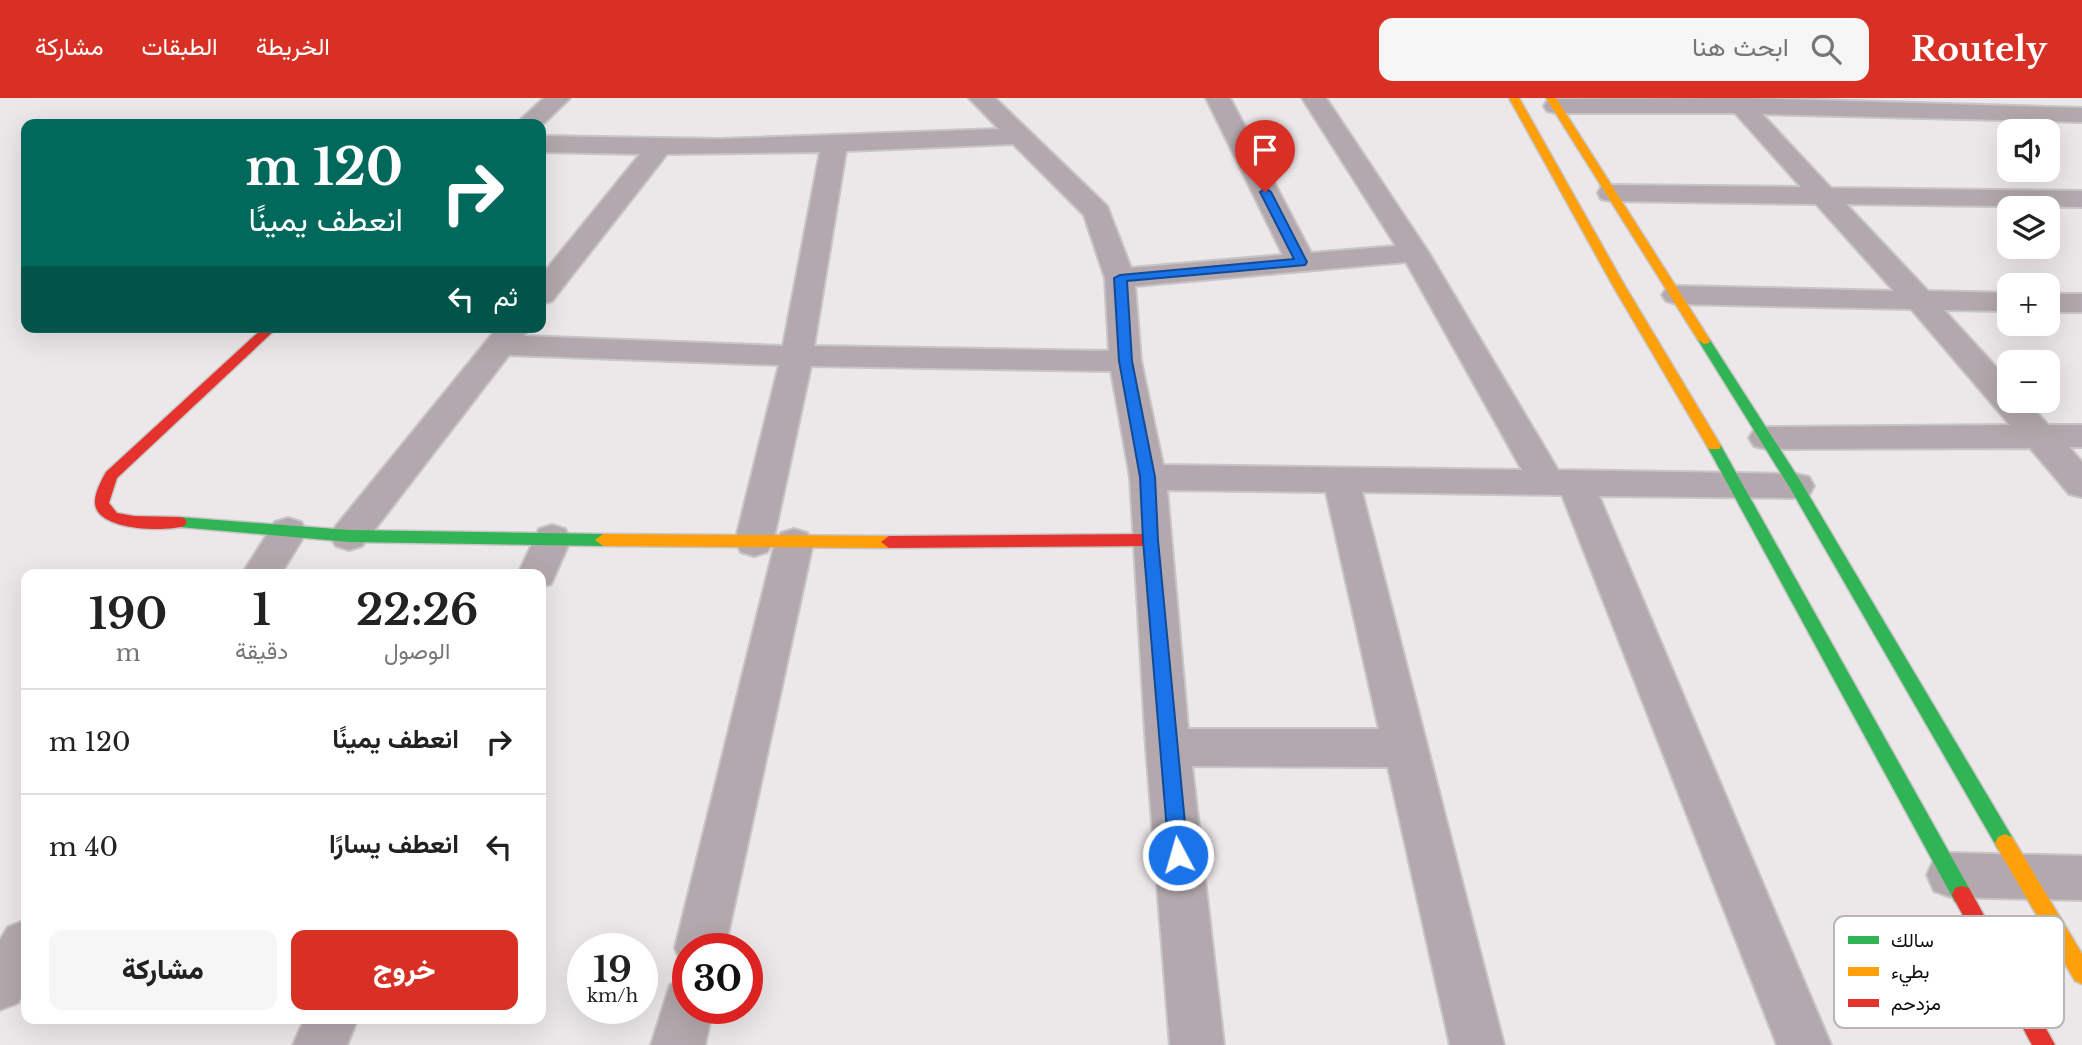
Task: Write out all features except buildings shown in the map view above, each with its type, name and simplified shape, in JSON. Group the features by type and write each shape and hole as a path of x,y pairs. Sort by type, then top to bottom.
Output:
{"main road":[{"path":"1514,98 1619,286 1737,485 1973,916"},
{"path":"1553,102 1796,486 2048,916"},
{"path":"266,333 111,476 102,502 104,512 113,520 349,536 774,542 1150,540"},
{"path":"2064,944 2082,974"},
{"path":"2035,1028 2044,1045"}],"street":[{"path":"534,119 558,98"},
{"path":"981,98 1097,212 1120,278 1125,361 1148,477 1150,540 1196,1045"},
{"path":"1217,98 1301,262"},
{"path":"1314,98 1415,253 1471,354 1561,482 1804,1045"},
{"path":"1553,102 1909,104 2082,114"},
{"path":"1738,102 1920,301 2082,485"},
{"path":"2055,114 2082,135"},
{"path":"546,144 658,148 834,146 1018,136"},
{"path":"703,933 774,542 797,356 834,146"},
{"path":"546,289 658,148"},
{"path":"1611,193 2082,199"},
{"path":"1120,278 1415,253"},
{"path":"1677,295 1997,302"},
{"path":"2060,303 2082,303"},
{"path":"349,536 508,336 797,356 1125,361"},
{"path":"1766,438 2082,436"},
{"path":"1148,477 1796,486"},
{"path":"1341,481 1477,1045"},
{"path":"264,569 288,531"},
{"path":"539,569 552,539"},
{"path":"1168,747 1407,748"},
{"path":"1951,875 2082,878"},
{"path":"0,985 21,952"},
{"path":"320,1045 329,1024"},
{"path":"678,1045 683,1024"}],"traffic: fast":[{"path":"1704,340 1796,486 2005,843"},
{"path":"1714,446 1962,895"},
{"path":"179,522 349,536 603,540"}],"traffic: slow":[{"path":"1514,98 1619,286 1714,446"},
{"path":"1551,98 1704,340"},
{"path":"603,540 889,542"},
{"path":"2005,843 2048,916"},
{"path":"2064,943 2082,974"}],"traffic: jam":[{"path":"179,522 122,520 112,516 105,511 102,503 111,476 266,333"},
{"path":"889,542 1150,540"},
{"path":"1962,895 1973,916"},
{"path":"2035,1028 2044,1045"}],"route":[{"path":"1178,855 1150,540 1148,477 1125,361 1120,278 1301,262 1265,192"}]}
